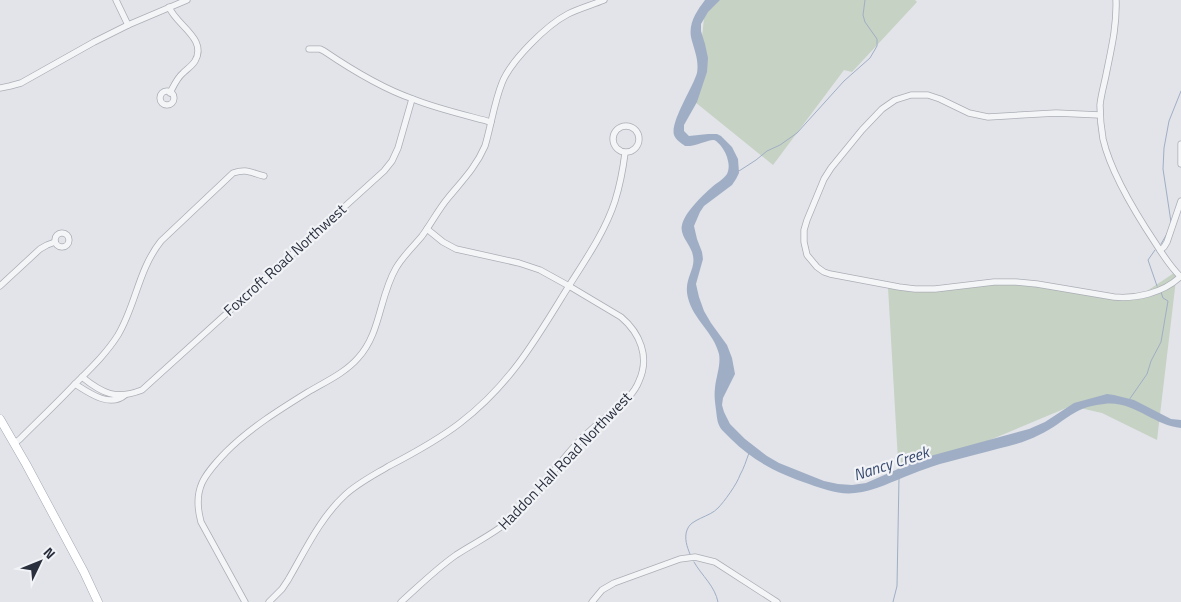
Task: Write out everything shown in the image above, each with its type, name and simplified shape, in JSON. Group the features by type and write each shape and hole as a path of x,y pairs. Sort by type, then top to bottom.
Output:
{"main road":[{"path":"0,419 15,443 98,602"}],"street":[{"path":"116,0 128,25"},
{"path":"0,88 20,83 128,25 187,0"},
{"path":"245,602 201,522 198,512 198,501 203,480 212,466 253,428 344,370 359,357 373,334 384,294 393,274 403,258 427,229 443,204 477,164 485,146 502,82 508,70 546,30 560,19 604,0"},
{"path":"1100,115 1056,114 988,117 969,113 928,95 911,95 895,100 882,108 862,130 824,179 804,230 807,254 818,267 830,274 915,289 935,289 994,282 1016,282 1114,298 1126,298 1141,296 1166,287 1181,277 1160,250 1134,208 1114,169 1103,140 1100,115 1101,96 1114,39 1116,0"},
{"path":"169,7 194,38 198,50 194,61 179,77 170,93"},
{"path":"309,49 320,49 370,80 412,99 491,122"},
{"name":"Foxcroft Road Northwest","path":"75,384 90,394 113,400 142,390 384,171 398,148 412,99"},
{"path":"623,126 627,126 635,130 639,138 633,150 625,152 614,146 612,138 616,131 623,126"},
{"path":"1181,144 1181,164"},
{"path":"269,602 288,580 321,523 344,496 366,480 447,433 495,392 512,373 528,352 598,238 609,216 619,187 625,152"},
{"path":"15,443 104,354 119,333 147,263 161,241 233,173 246,170 264,176"},
{"path":"1160,250 1167,242 1181,201"},
{"name":"Haddon Hall Road Northwest","path":"401,602 438,568 495,532 512,518 580,440 627,399 636,388 642,374 644,360 641,345 635,331 621,317 549,274 531,266 456,249 443,242 427,229"},
{"path":"0,286 40,249 47,244 55,242"},
{"path":"82,377 95,388 108,394 125,395"},
{"path":"592,602 602,590 614,583 680,559 691,557 708,559 715,562 777,602"}],"green space":[{"path":"706,0 915,0 917,2 852,72 844,70 773,165 695,102"},
{"path":"1177,271 1157,440 1102,413 1071,406 899,478 888,287 930,291 989,282 1091,291 1135,299"}],"water":[{"path":"705,0 720,0 708,12 701,24 708,58 707,72 697,102 684,125 684,131 689,136 717,134 721,136 732,147 738,159 739,173 732,185 704,206 694,226 703,259 696,284 704,311 727,345 732,358 735,374 723,398 722,405 730,424 745,439 779,463 824,481 852,485 866,483 923,458 1029,429 1045,422 1074,403 1107,394 1134,400 1171,419 1181,420 1181,428 1162,423 1124,406 1104,404 1093,406 1076,412 1044,433 1024,441 940,464 870,490 849,493 825,490 787,476 767,466 740,447 722,430 718,423 715,394 719,354 713,339 694,313 688,298 687,285 693,266 693,256 682,233 684,220 694,205 727,174 727,157 715,140 685,146 674,135 678,113 697,73 697,61 691,30 696,14"}],"waterway":[{"path":"738,170 797,133 844,81 870,58 877,46 877,39 865,22 863,15 865,0"},
{"path":"1171,222 1163,169 1164,148 1169,121 1181,91"},
{"path":"1161,244 1168,232"},
{"path":"1155,250 1148,260 1157,286"},
{"path":"1129,400 1147,374 1151,361 1161,342 1168,301 1163,298 1161,292"},
{"path":"690,554 686,539 689,526 714,511 724,502 738,479 749,453"},
{"name":"Nancy Creek","path":"893,602 897,586 899,478"},
{"path":"694,562 711,586 718,602"}]}
